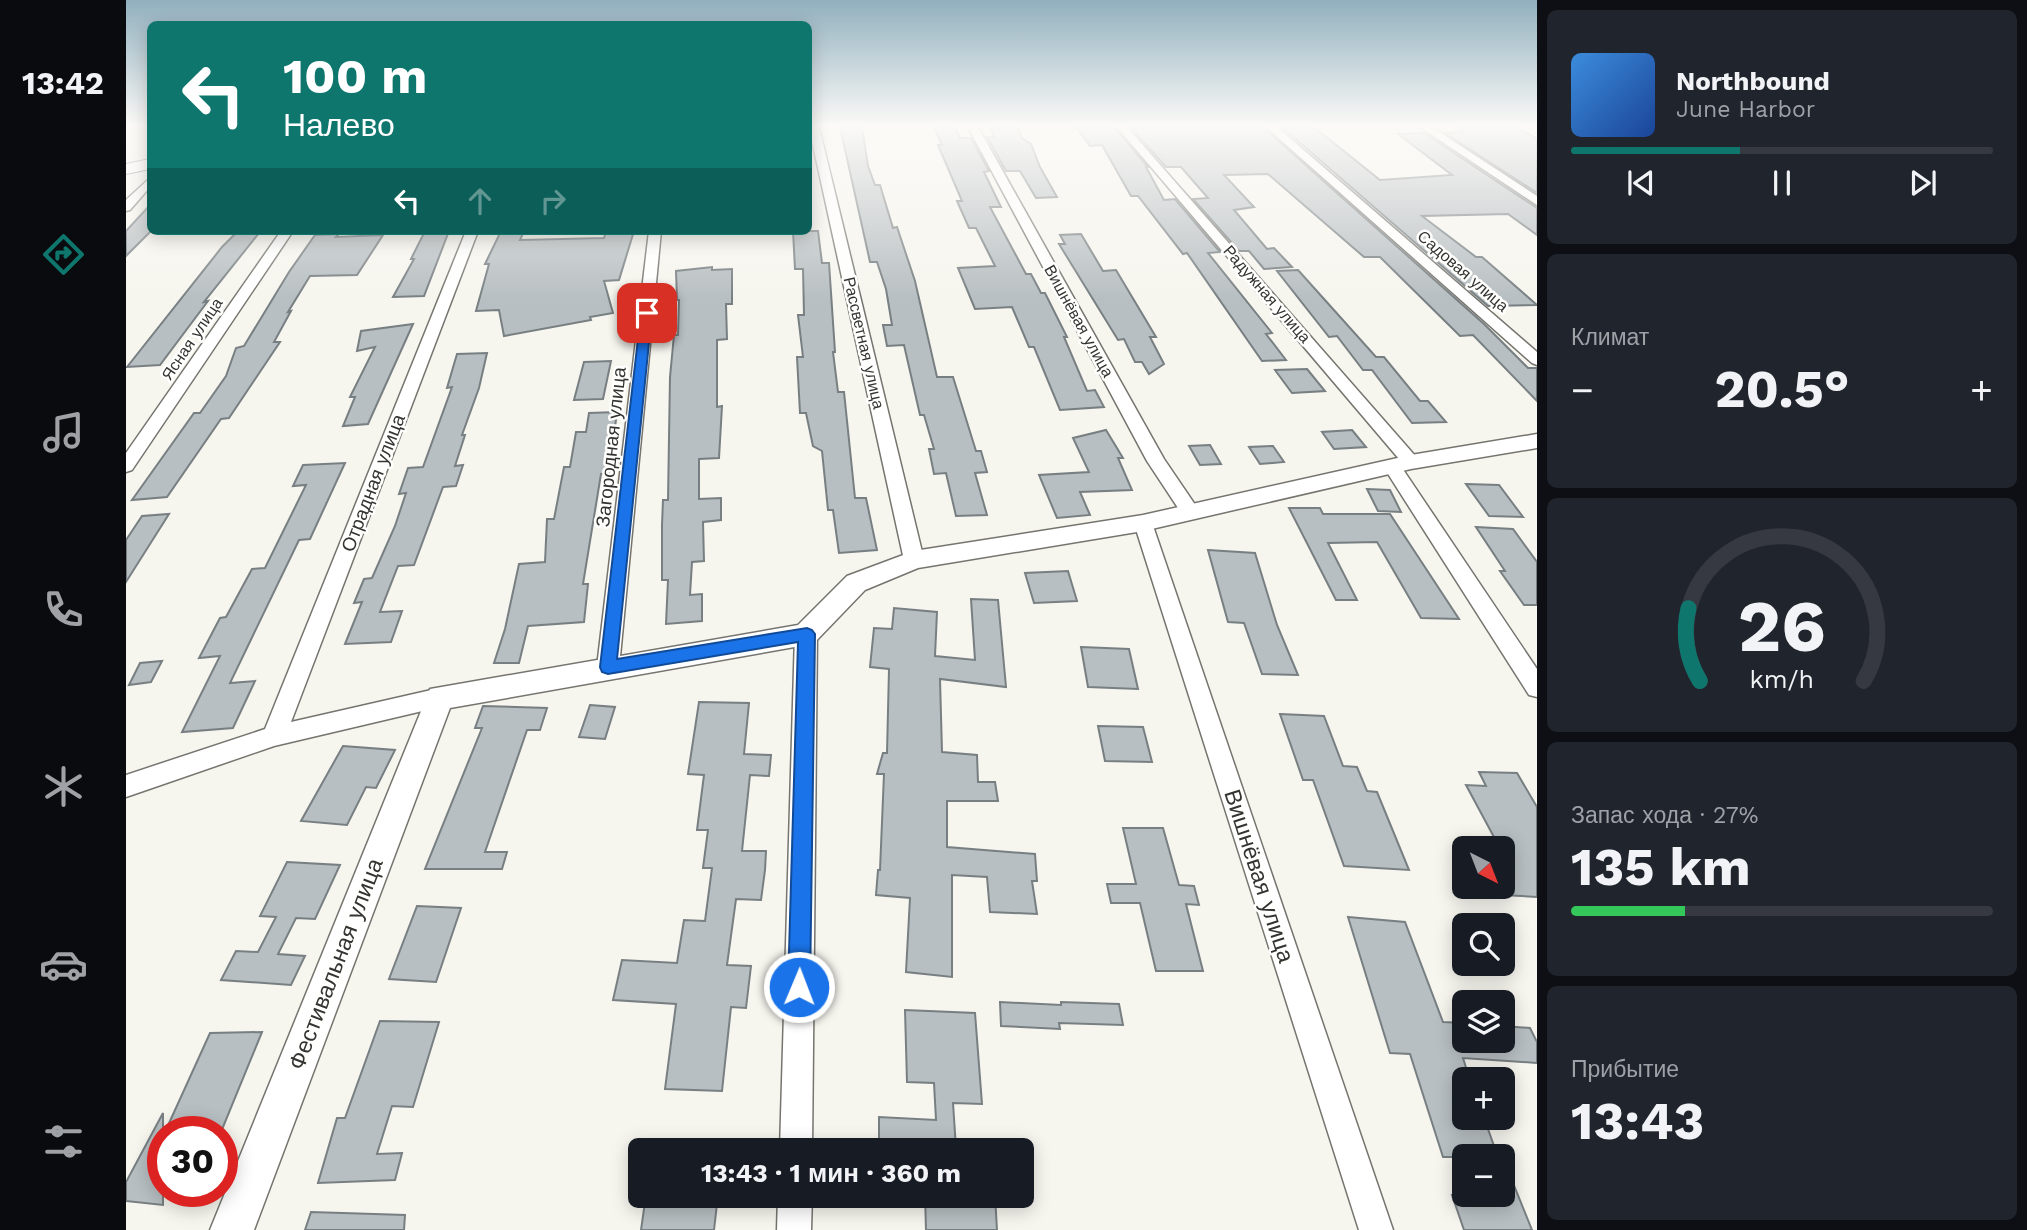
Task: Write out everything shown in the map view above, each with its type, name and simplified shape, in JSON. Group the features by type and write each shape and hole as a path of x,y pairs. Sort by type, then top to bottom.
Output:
{"street":[{"path":"126,206 147,184"},
{"name":"Рассветная улица","path":"827,184 914,559"},
{"name":"Вишнёвая улица","path":"1004,184 1156,461 1191,512"},
{"name":"Радужная улица","path":"1170,184 1402,464 1537,688"},
{"name":"Садовая улица","path":"1337,184 1537,360"},
{"path":"1512,184 1537,201"},
{"name":"Ясная улица","path":"126,466 284,235"},
{"name":"Отрадная улица","path":"274,736 470,235"},
{"name":"Загородная улица","path":"608,667 656,235"},
{"path":"126,786 274,736 440,698 807,634 856,583 914,559 1143,523 1402,464 1537,440"},
{"name":"Вишнёвая улица","path":"1143,523 1376,1230"},
{"path":"796,1138 807,634"},
{"name":"Фестивальная улица","path":"232,1230 440,698"},
{"path":"794,1230 795,1208"}],"building":[{"path":"853,184 880,185 893,228 897,227 915,281 937,377 953,377 976,451 981,451 987,472 975,473 987,515 956,516 946,473 934,474 929,449 934,449 924,415 920,415 904,345 887,346 883,325 892,325 886,289 877,262 870,262"},
{"path":"955,184 990,184 1001,207 990,207 1026,274 1031,274 1041,293 1045,293 1067,337 1064,337 1087,391 1095,390 1104,407 1060,410 1034,347 1029,347 1012,307 975,309 958,268 995,266 976,228 969,228 957,201 962,201"},
{"path":"1028,184 1050,184 1057,197 1036,198"},
{"path":"1124,184 1155,184 1164,200 1175,199 1220,252 1208,253 1272,333 1266,334 1286,360 1262,361 1187,253 1183,254 1138,196 1131,196"},
{"path":"1196,184 1233,184 1254,207 1234,210 1267,249 1274,248 1292,267 1264,269 1249,251 1239,251 1193,199 1208,198"},
{"path":"1280,184 1327,184 1484,324 1528,368 1537,368 1537,401 1473,335 1460,336 1380,257 1364,257"},
{"path":"1348,184 1501,184 1537,208 1537,235 1508,214 1422,216 1476,257 1482,257 1537,305 1488,306"},
{"path":"1524,184 1537,184 1537,193"},
{"path":"147,208 147,235 126,256 126,231"},
{"path":"812,231 818,231 822,263 829,263 833,352 838,392 844,392 855,498 866,498 877,550 839,553 833,510 828,510 822,451 813,446 806,413 800,413 797,357 803,357 798,315 804,315 803,269 795,269 793,235 812,235"},
{"path":"1081,234 1103,271 1116,270 1156,337 1150,337 1164,364 1149,374 1142,362 1135,362 1124,339 1118,340 1059,244 1065,244 1060,235"},
{"path":"234,235 257,235 204,302 208,301 160,365 127,367"},
{"path":"315,235 383,235 357,275 310,276 274,342 280,342 229,418 221,419 167,497 132,500 194,413 200,413 226,376 236,348 244,346"},
{"path":"423,235 447,235 424,296 393,297 414,259 411,259"},
{"path":"499,235 522,235 520,240 633,235 619,280 604,281 613,313 590,317 591,320 504,336 499,310 476,311 489,264 485,264"},
{"path":"712,267 712,270 732,269 732,304 726,304 727,339 717,340 717,407 722,406 719,458 699,459 699,499 721,498 721,520 703,522 704,561 692,562 690,595 702,594 702,621 666,624 668,580 662,580 662,525 663,500 668,500 670,377 674,335 678,335 676,271"},
{"path":"1298,270 1376,357 1384,357 1420,401 1428,401 1446,422 1412,423 1372,370 1363,370 1337,336 1329,337 1277,271"},
{"path":"413,324 368,424 343,426 355,397 350,397 375,347 357,351 361,331"},
{"path":"487,353 479,388 462,435 465,435 455,466 463,465 456,486 443,487 414,565 398,566 380,612 402,611 391,642 345,644 362,602 354,603 364,579 372,578 395,526 406,493 399,494 408,468 423,467 452,387 447,388 457,354"},
{"path":"611,361 603,399 574,400 584,362"},
{"path":"1307,369 1325,391 1292,393 1275,370"},
{"path":"617,412 609,473 601,474 583,584 588,584 584,622 528,626 519,663 494,663 505,629 519,564 545,562 547,519 554,519 564,467 570,467 576,432 586,432 589,413"},
{"path":"1106,430 1123,458 1118,458 1132,490 1080,492 1090,515 1057,518 1039,475 1089,472 1073,438"},
{"path":"1352,430 1366,447 1334,449 1322,432"},
{"path":"1210,445 1221,464 1200,465 1189,446"},
{"path":"1273,446 1284,462 1260,464 1249,447"},
{"path":"345,463 310,539 299,540 230,683 255,681 233,728 182,732 220,656 199,658 220,618 226,617 252,569 265,568 306,485 293,486 303,465"},
{"path":"1466,484 1499,485 1523,517 1489,516"},
{"path":"1367,489 1390,490 1401,512 1378,511"},
{"path":"1289,508 1320,508 1323,514 1390,514 1459,619 1421,618 1377,542 1328,543 1357,600 1336,600"},
{"path":"169,514 126,582 126,540 142,516"},
{"path":"1476,527 1513,529 1537,562 1537,605 1524,605 1500,571 1505,571"},
{"path":"1208,550 1255,553 1277,625 1298,675 1262,674 1244,623 1228,622"},
{"path":"1068,571 1077,601 1034,603 1025,573"},
{"path":"971,599 998,600 1006,687 940,679 942,752 977,755 978,782 995,782 998,801 947,801 947,847 1035,854 1037,881 1032,881 1037,914 990,912 987,877 952,875 952,977 906,972 910,898 876,895 880,870 884,774 877,774 883,753 887,753 889,669 870,667 874,628 892,629 894,608 937,612 935,656 975,660"},
{"path":"1081,647 1129,649 1138,689 1088,687"},
{"path":"162,661 151,682 129,685 140,663"},
{"path":"699,702 749,703 744,754 771,755 769,776 750,775 742,851 766,851 765,870 761,900 736,899 727,965 751,966 746,1008 731,1007 722,1091 665,1089 676,1004 613,1000 622,960 677,963 684,920 705,921 712,868 703,868 708,830 697,830 704,775 688,774"},
{"path":"590,705 615,707 605,739 579,737"},
{"path":"483,706 547,708 540,730 527,730 485,852 507,852 502,869 425,869 482,728 475,728"},
{"path":"1280,714 1324,716 1343,766 1357,767 1367,791 1377,792 1409,870 1344,866 1313,780 1303,780"},
{"path":"1098,726 1143,727 1152,762 1105,761"},
{"path":"343,746 395,750 376,788 366,787 347,825 301,821"},
{"path":"1479,772 1517,773 1537,807 1537,897 1516,896 1516,836 1493,836 1466,785 1486,786"},
{"path":"1123,828 1163,828 1179,885 1194,886 1199,905 1186,904 1203,971 1156,971 1140,903 1111,903 1107,884 1136,884"},
{"path":"287,862 340,865 315,919 296,918 278,954 305,956 291,985 221,980 236,951 258,952 276,917 260,916"},
{"path":"417,906 461,908 436,982 389,979"},
{"path":"1348,917 1405,922 1443,1022 1452,1022 1452,1053 1515,1053 1515,1027 1530,1028 1537,1042 1537,1063 1463,1058 1466,1067 1452,1067 1452,1130 1488,1130 1493,1144 1452,1144 1452,1157 1443,1157 1410,1054 1390,1053"},
{"path":"1000,1002 1119,1004 1123,1025 1059,1023 1060,1029 1001,1026"},
{"path":"905,1010 975,1013 982,1104 953,1103 955,1138 879,1138 879,1117 936,1120 934,1083 907,1082"},
{"path":"380,1021 439,1022 413,1107 392,1106 377,1154 402,1153 395,1180 318,1183 337,1118 345,1118"},
{"path":"262,1032 228,1116 172,1116 210,1033"},
{"path":"147,1143 147,1203 126,1201 126,1182"},
{"path":"1515,1188 1532,1230 1464,1230 1456,1207 1515,1207"},
{"path":"644,1208 717,1208 714,1230 641,1230"},
{"path":"925,1208 996,1208 997,1230 926,1230"},
{"path":"311,1212 405,1215 404,1230 305,1230"}],"route":[{"path":"647,313 608,667 807,634 799,987"}]}
